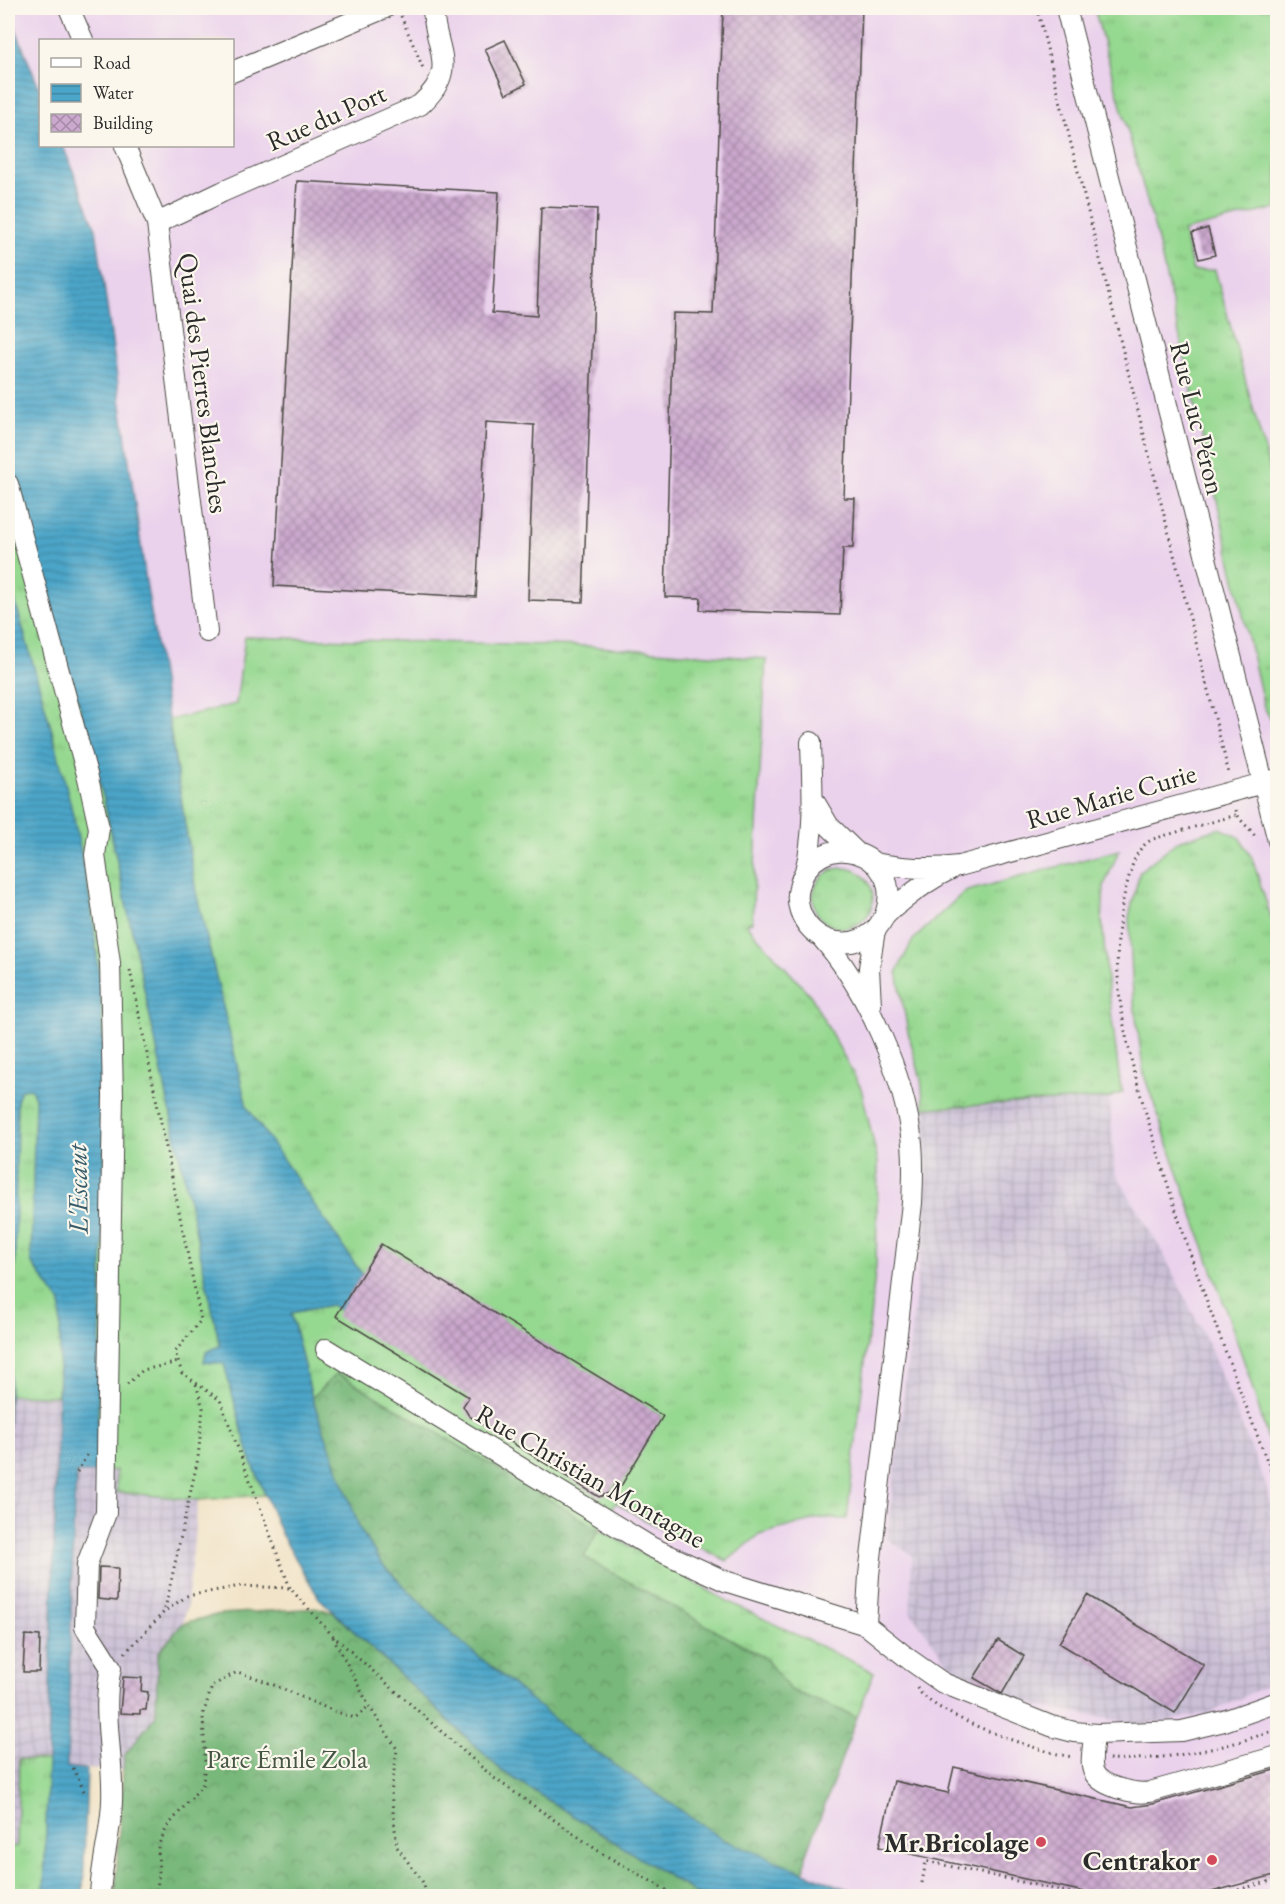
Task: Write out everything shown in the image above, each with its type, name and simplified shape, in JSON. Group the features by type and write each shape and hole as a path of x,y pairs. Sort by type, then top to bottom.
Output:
{"street":[{"path":"69,8 82,39"},
{"path":"234,71 385,8"},
{"path":"432,92 442,72 443,61 433,8"},
{"name":"Rue Luc Péron","path":"1066,8 1270,781 1277,838"},
{"name":"Rue du Port","path":"157,223 420,105 432,92"},
{"name":"Quai des Pierres Blanches","path":"125,147 157,223 207,632"},
{"path":"8,484 88,778 99,828 95,855 110,963 113,1096 106,1513 87,1564 86,1627 111,1668 107,1690 112,1802 100,1896"},
{"path":"805,871 811,846 811,741"},
{"name":"Rue Marie Curie","path":"874,862 905,867 959,866 1270,781"},
{"path":"812,799 829,826 856,852 874,862 883,874 888,887 889,901 880,923 868,982 873,1016"},
{"path":"856,852 829,853 815,860 801,878 798,893 799,908 805,922 822,937 847,969 873,1016 902,1095 910,1129 914,1166 912,1203 869,1575 866,1625"},
{"name":"Rue Marie Curie","path":"880,923 924,885 959,866"},
{"path":"822,937 835,942 849,942 863,938 880,923"},
{"name":"Rue Christian Montagne","path":"326,1349 651,1547 725,1581 866,1625 910,1660 955,1690 1051,1726 1094,1734 1182,1731 1224,1721 1278,1702"},
{"path":"1094,1734 1092,1768 1096,1777 1104,1783 1138,1793 1150,1792 1278,1756"}],"path":[{"path":"397,8 432,92"},
{"path":"1037,8 1171,534 1233,790 1237,815 1248,825 1257,840 1277,838"},
{"path":"1237,815 1153,839 1146,843 1136,855 1120,911 1118,982 1124,1034 1135,1079 1173,1203 1207,1301 1278,1489"},
{"path":"128,959 201,1320 176,1352 182,1373 220,1400 290,1588 332,1634 494,1778 603,1854 677,1896"},
{"path":"123,1388 143,1370 179,1362"},
{"path":"165,1611 198,1458 203,1408 195,1382"},
{"path":"111,1668 165,1611 187,1596 240,1586 290,1588"},
{"path":"332,1634 369,1706 397,1749 391,1793 396,1847 422,1881 427,1896"},
{"path":"156,1896 159,1873 158,1846 167,1827 203,1784 205,1762 203,1715 212,1686 237,1672 262,1679 338,1713 355,1718 369,1706"},
{"path":"73,1768 86,1795"},
{"path":"921,1883 926,1861 1085,1896"},
{"path":"1215,1896 1278,1879"}],"shaded area":[{"path":"8,8 1277,8 1277,1896 870,1896 804,1873 806,1856 729,1602 599,1529 682,1398 245,637 236,705 169,720 146,581 96,229 63,147 234,147 234,39 39,39 39,88"},
{"path":"1109,1098 1115,1172 1163,1253 1209,1346 1264,1480 1277,1526 1277,1680 1210,1713 1142,1725 1008,1700 956,1674 910,1612 912,1555 887,1539 925,1215 924,1108"},
{"path":"9,1395 58,1396 48,1761 19,1760 17,1847 8,1847"},
{"path":"116,1470 117,1492 198,1500 187,1606 183,1623 158,1653 156,1715 124,1756 123,1770 67,1768 74,1505 77,1472"}],"green space":[{"path":"1094,8 1277,8 1277,208 1183,231 1193,271 1215,270 1277,495 1277,731 1264,707 1157,237"},
{"path":"8,461 78,700 104,800 220,1346 206,1352 204,1362 224,1363 249,1455 265,1495 198,1500 117,1492 116,1470 97,1472 87,883 55,741 8,576"},
{"path":"245,637 585,646 766,659 752,922 746,924 811,996 861,1088 878,1162 876,1266 847,1519 819,1518 759,1535 727,1561 640,1517 616,1502 599,1529 729,1602 874,1672 857,1717 790,1690 765,1658 583,1557 598,1529 337,1373 312,1398 291,1313 331,1305 362,1274 247,1108 196,892 169,720 236,704"},
{"path":"1220,828 1239,837 1252,858 1277,936 1277,1469 1247,1370 1144,1075 1133,995 1129,917 1140,871 1178,841"},
{"path":"1119,850 1104,886 1102,919 1107,979 1123,1092 1109,1098 924,1108 921,1079 908,1032 897,971 913,940 964,892"},
{"path":"843,868 864,877 873,898 864,919 843,928 822,919 813,898 822,877"},
{"path":"31,1088 35,1098 31,1262 61,1303 58,1396 9,1395 15,1258 17,1101 21,1089"},
{"path":"337,1373 599,1529 584,1557 765,1658 790,1690 857,1717 806,1856 804,1873 724,1840 583,1743 454,1636 382,1564 360,1529 312,1398"},
{"name":"Parc Émile Zola","path":"319,1608 334,1613 502,1771 700,1896 115,1896 124,1756 156,1715 158,1653 183,1623 220,1614"},
{"path":"19,1759 48,1761 44,1896 8,1896 8,1847 17,1846"}],"water":[{"path":"8,9 39,88 39,147 63,147 96,229 146,581 196,892 247,1107 362,1274 340,1310 331,1305 291,1313 312,1398 360,1529 382,1564 454,1636 583,1743 724,1840 864,1896 700,1896 502,1771 319,1598 281,1534 249,1455 224,1364 204,1362 206,1352 220,1346 104,800 78,700 8,461"},
{"name":"L'Escaut","path":"8,576 49,720 74,819 92,917 102,1029 105,1156 97,1472 77,1473 74,1505 67,1767 87,1770 83,1896 44,1896 61,1303 31,1262 35,1098 31,1088 21,1089 17,1101 15,1258 8,1429"}],"building":[{"path":"723,8 862,8 844,498 855,498 853,548 843,548 840,615 700,610 701,598 665,597 673,313 713,314"},
{"path":"505,40 526,84 506,94 485,49"},
{"path":"297,181 499,192 492,313 537,316 541,207 597,209 583,602 528,600 534,425 486,422 476,597 274,586"},
{"path":"1208,228 1215,255 1199,259 1192,233"},
{"path":"381,1244 663,1416 621,1486 615,1483 611,1492 599,1497 469,1416 463,1406 469,1397 336,1316"},
{"path":"99,1567 118,1568 117,1601 98,1599"},
{"path":"1087,1595 1204,1665 1175,1713 1059,1643"},
{"path":"25,1635 40,1636 39,1672 23,1672"},
{"path":"998,1640 1024,1656 1002,1694 974,1678"},
{"path":"123,1677 142,1678 141,1691 148,1692 146,1710 140,1710 140,1714 120,1713"},
{"path":"954,1767 1132,1807 1153,1804 1278,1769 1278,1874 1197,1896 1103,1896 879,1847 894,1781 948,1793"}],"place":[{"name":"Mr.Bricolage","path":"1041,1842"},
{"name":"Centrakor","path":"1212,1860"}]}
